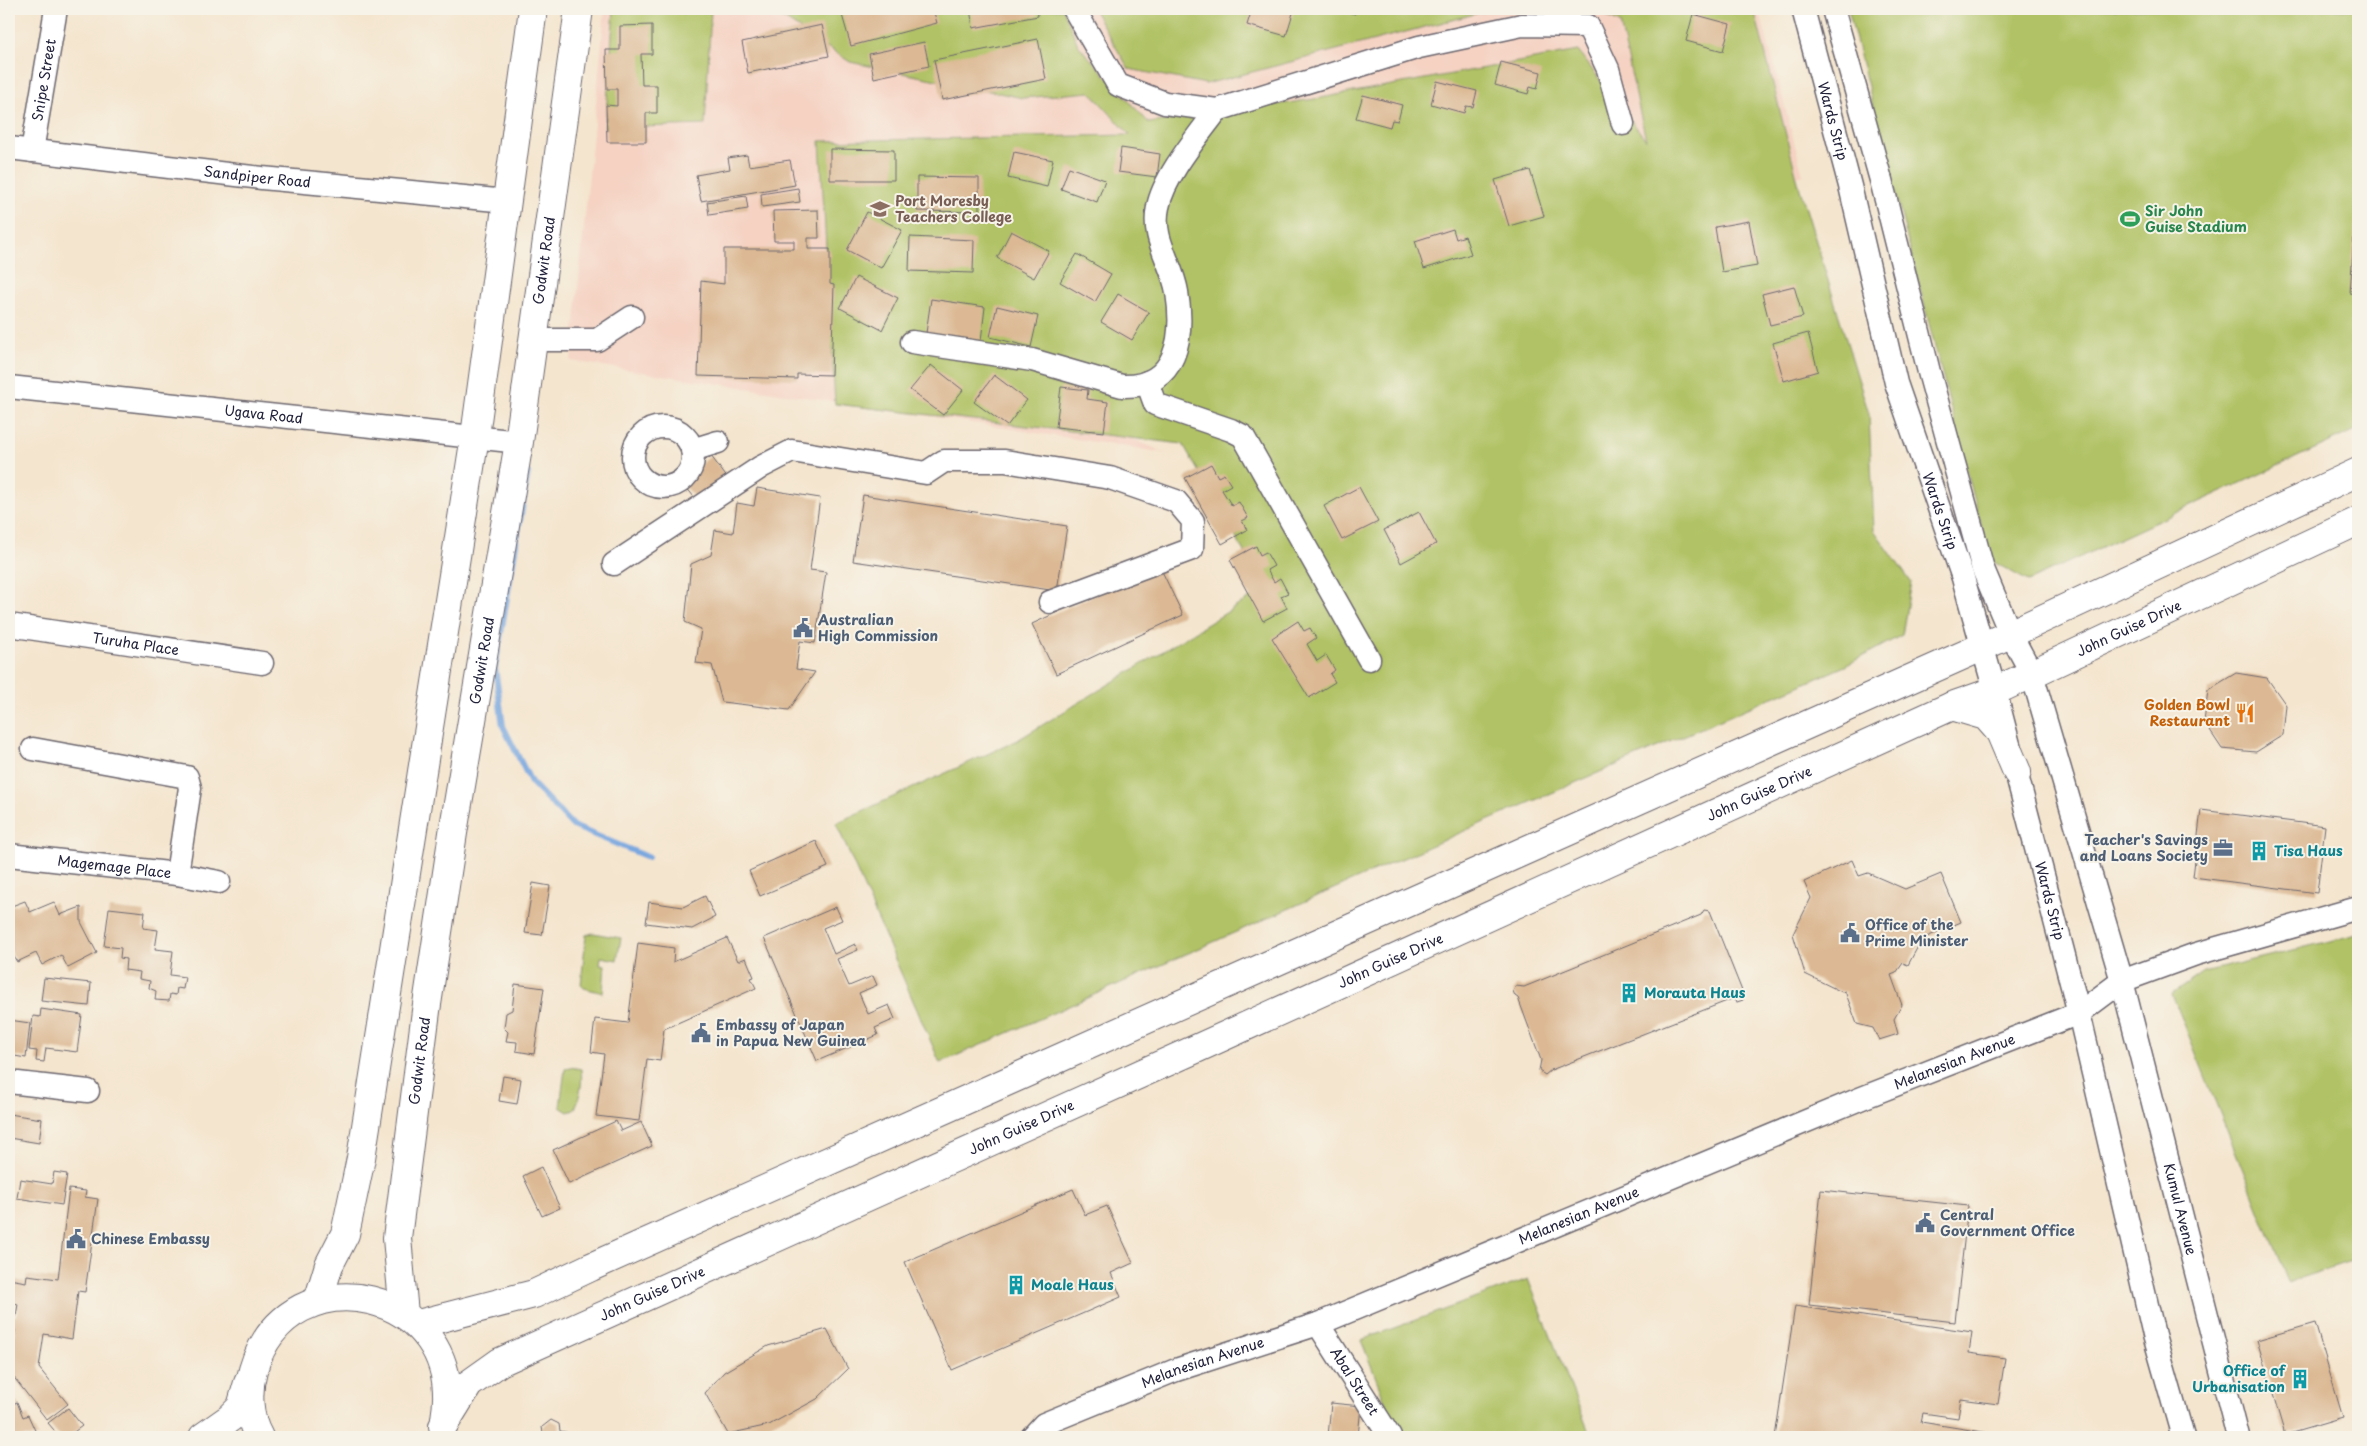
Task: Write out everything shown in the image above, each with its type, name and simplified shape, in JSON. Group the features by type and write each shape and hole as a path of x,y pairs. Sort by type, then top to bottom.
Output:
{"main road":[{"path":"318,1301 329,1265 345,1234 362,1158 475,436 534,9"},
{"name":"Godwit Road","path":"411,1319 397,1238 412,1116 451,842 519,442 578,9"},
{"path":"411,1319 534,1294 1984,646 2358,472"},
{"name":"John Guise Drive","path":"441,1432 468,1384 500,1362 1952,706 1996,691 2358,521"},
{"path":"1952,706 1986,716 2000,732 2017,772"},
{"path":"203,1437 230,1418 241,1407 258,1354 268,1337 282,1322 299,1310 318,1301 344,1297 370,1299 411,1319 435,1346 445,1372 448,1399 441,1432"},
{"path":"258,1354 250,1380 250,1406 259,1437"}],"street":[{"name":"Snipe Street","path":"32,151 56,9"},
{"path":"1074,9 1118,85 1142,96 1165,103 1217,110 1419,47 1522,25 1589,17 1608,69 1623,124"},
{"name":"Wards Strip","path":"1803,9 1850,186 1896,383 1984,646 2079,1013"},
{"name":"Wards Strip","path":"1833,9 1881,180 1929,372 1983,569 2010,633 2032,674 2122,981"},
{"path":"912,342 1032,360 1122,386 1137,387 1169,366 1177,350 1179,326 1177,290 1157,237 1158,206 1166,184 1217,110"},
{"name":"Sandpiper Road","path":"9,148 262,178 507,201"},
{"path":"532,340 597,340 632,317"},
{"path":"1147,382 1154,404 1231,430 1243,436 1369,659"},
{"name":"Ugava Road","path":"9,387 519,442"},
{"path":"664,427 682,434 692,450 691,467 687,475 674,485 666,487 650,484 637,474 632,458 638,440 645,433 664,427"},
{"path":"692,450 718,442"},
{"path":"614,564 761,467 792,451 926,473 944,461 1005,461 1110,478 1176,501 1193,521 1192,550 1050,602"},
{"path":"674,485 694,510"},
{"name":"Turuha Place","path":"9,625 262,663"},
{"path":"33,749 187,777 190,788 177,874"},
{"name":"Magemage Place","path":"9,854 177,874 220,882"},
{"name":"Melanesian Avenue","path":"1032,1437 1044,1424 1176,1370 1318,1324 1862,1098 2079,1013 2122,981 2196,954 2358,908"},
{"name":"Kumul Avenue","path":"2122,981 2238,1437"},
{"path":"2079,1013 2154,1335 2183,1437"},
{"path":"9,1082 88,1091"},
{"name":"Abal Street","path":"1318,1324 1390,1437"}],"shaded area":[{"name":"Port Moresby Teachers College","path":"605,9 1759,9 1803,175 1565,233 1184,163 1128,437 1166,453 571,361"}],"green space":[{"path":"614,9 711,9 705,125 605,128"},
{"path":"769,9 1063,9 1078,45 1149,123 1315,99 1578,51 1646,140 1620,23 1592,9 1754,9 1799,186 1869,414 1874,530 1911,582 1902,635 1845,666 1487,821 940,1063 836,823 1016,741 1265,589 1183,444 835,404 820,141 1130,135 1090,92 1023,98 850,62"},
{"path":"1093,9 1494,9 1206,84 1129,69"},
{"name":"Sir John Guise Stadium","path":"1848,9 2358,9 2358,429 2028,581 1990,560"},
{"path":"593,933 621,938 617,960 601,957 600,964 605,965 603,993 584,988 581,985 586,935"},
{"path":"2358,934 2358,1259 2288,1282 2172,994 2204,972"},
{"path":"570,1067 581,1069 582,1079 576,1106 574,1110 568,1112 560,1107 565,1069"},
{"path":"1528,1279 1591,1437 1399,1437 1361,1340"}],"building":[{"path":"865,9 933,9 937,23 851,46 842,15"},
{"path":"970,9 1037,9 1038,16 973,28"},
{"path":"1252,9 1278,9 1293,13 1286,36 1247,25"},
{"path":"1335,9 1356,9 1355,14"},
{"path":"1693,14 1730,24 1723,51 1686,41"},
{"path":"652,25 652,54 641,54 642,85 657,85 657,113 646,113 646,142 607,142 606,105 617,106 617,89 607,89 606,50 620,50 620,26"},
{"path":"822,25 829,56 748,73 742,42"},
{"path":"1038,39 1046,79 942,100 934,60"},
{"path":"924,42 929,66 874,78 869,54"},
{"path":"1501,62 1541,72 1537,89 1530,87 1528,94 1495,85"},
{"path":"1437,81 1477,91 1473,107 1466,106 1464,113 1431,104"},
{"path":"1363,95 1402,105 1398,121 1392,120 1390,127 1356,118"},
{"path":"1121,148 1160,154 1157,177 1118,172"},
{"path":"830,149 894,150 894,180 830,180"},
{"path":"1014,152 1053,160 1047,187 1008,178"},
{"path":"747,155 749,166 790,160 795,185 701,201 696,175 730,169 728,158"},
{"path":"1069,167 1105,180 1097,202 1061,189"},
{"path":"1530,170 1544,216 1509,226 1495,180"},
{"path":"917,177 979,178 979,212 917,211"},
{"path":"798,188 800,202 762,207 761,194"},
{"path":"2358,193 2358,294 2350,293"},
{"path":"746,196 748,209 709,215 707,202"},
{"path":"818,210 819,238 808,238 808,249 830,249 830,284 834,285 831,375 797,374 797,379 698,376 701,281 724,284 724,249 794,249 794,241 774,241 773,211"},
{"path":"867,212 902,230 881,268 847,250"},
{"path":"1749,221 1757,266 1722,272 1715,227"},
{"path":"1453,229 1456,239 1465,236 1471,254 1424,269 1415,241"},
{"path":"1011,231 1049,251 1034,278 997,258"},
{"path":"910,237 974,240 973,273 909,271"},
{"path":"1077,254 1111,274 1095,302 1060,282"},
{"path":"856,277 898,298 882,330 840,308"},
{"path":"1794,286 1803,317 1770,325 1762,294"},
{"path":"1118,294 1149,312 1132,340 1101,322"},
{"path":"931,299 985,307 981,341 926,333"},
{"path":"997,306 1038,316 1031,347 990,337"},
{"path":"1808,333 1818,371 1784,381 1773,343"},
{"path":"931,365 963,390 943,415 910,390"},
{"path":"994,375 1027,400 1007,426 974,402"},
{"path":"1061,387 1088,390 1087,399 1108,402 1104,432 1056,427"},
{"path":"711,456 728,479 698,502 682,482 696,471 694,469"},
{"path":"1211,464 1218,477 1224,474 1231,485 1222,490 1232,506 1239,502 1248,518 1242,521 1247,530 1222,544 1185,478"},
{"path":"1359,487 1378,522 1342,540 1324,506"},
{"path":"757,488 820,498 810,570 826,572 815,643 800,641 796,669 815,672 789,710 722,702 712,665 696,663 701,629 685,622 691,564 711,555 715,530 733,533 737,503 754,506"},
{"path":"863,495 1067,526 1057,591 853,561"},
{"path":"1419,512 1436,544 1401,563 1384,530"},
{"path":"1256,546 1260,555 1266,552 1274,566 1267,570 1274,582 1280,578 1288,593 1281,596 1287,608 1263,621 1230,560"},
{"path":"1159,565 1183,615 1056,674 1032,624"},
{"path":"1298,621 1304,631 1310,628 1316,638 1307,644 1317,661 1326,655 1335,670 1330,674 1335,682 1309,698 1272,638"},
{"name":"Golden Bowl Restaurant","path":"2236,673 2267,678 2286,705 2283,735 2256,752 2222,749 2204,722 2208,690"},
{"name":"Tisa Haus","path":"2201,810 2325,826 2317,893 2193,877"},
{"path":"816,841 828,867 760,896 749,871"},
{"path":"1852,860 1859,876 1868,873 1905,889 1941,874 1961,922 1922,939 1908,965 1903,963 1896,973 1891,975 1902,1005 1894,1019 1898,1034 1879,1040 1873,1028 1857,1024 1845,991 1842,992 1805,974 1793,934 1811,898 1804,882"},
{"path":"533,883 550,886 542,935 525,933"},
{"path":"705,896 715,917 692,929 646,923 649,902 683,907"},
{"path":"25,901 30,912 54,902 60,915 81,907 81,922 97,953 68,968 61,955 42,965 36,953 17,962 9,951 9,907"},
{"path":"836,907 842,920 823,928 834,954 855,944 858,950 837,959 849,986 873,976 877,985 859,993 868,1014 889,1005 895,1019 875,1028 878,1035 817,1061 764,938"},
{"path":"109,908 145,912 143,928 158,930 155,949 173,951 170,975 185,977 183,989 177,988 176,995 170,994 169,1001 155,1000 156,991 149,988 150,981 139,979 140,972 125,970 126,959 120,958 121,948 104,946"},
{"name":"Morauta Haus","path":"1704,910 1710,911 1744,996 1743,1000 1737,1002 1732,999 1551,1070 1545,1075 1539,1071 1541,1060 1518,998 1513,991 1516,986 1524,987 1701,915"},
{"path":"727,938 738,961 746,958 754,977 751,978 756,988 664,1029 660,1061 647,1059 639,1121 596,1116 604,1054 591,1052 595,1019 628,1023 638,943 674,948 673,962"},
{"path":"44,978 91,983 89,1006 41,1001"},
{"path":"515,984 544,988 534,1054 516,1051 517,1042 506,1041 508,1032 504,1028 506,1013 512,1010"},
{"path":"41,1009 82,1015 77,1052 46,1048 44,1062 36,1061 37,1051 29,1050 33,1016 40,1017"},
{"path":"9,1020 30,1023 26,1058 9,1055"},
{"path":"503,1076 521,1079 517,1104 499,1101"},
{"path":"9,1114 42,1119 39,1143 9,1138"},
{"path":"616,1121 621,1131 641,1122 652,1146 569,1184 553,1150"},
{"path":"541,1167 560,1208 542,1216 523,1176"},
{"path":"54,1172 67,1174 62,1205 17,1198 20,1179 52,1184"},
{"path":"69,1189 86,1191 85,1197 98,1199 85,1292 78,1291 72,1339 44,1334 39,1368 68,1404 47,1420 9,1371 15,1330 9,1334 9,1315 16,1316 18,1304 9,1302 9,1279 26,1282 27,1275 58,1279"},
{"name":"Moale Haus","path":"1073,1189 1085,1215 1107,1206 1133,1263 1111,1273 1121,1297 952,1370 905,1262"},
{"path":"1821,1190 1968,1206 1955,1322 1809,1305"},
{"path":"1795,1306 1972,1332 1969,1353 2005,1358 1998,1404 1961,1399 1958,1418 1923,1413 1921,1422 2014,1437 1775,1437"},
{"name":"Office of Urbanisation","path":"2315,1323 2343,1418 2285,1435 2257,1340"},
{"path":"827,1329 848,1369 817,1399 769,1425 728,1434 705,1393 724,1372 768,1346"},
{"path":"17,1402 23,1417 28,1415 38,1437 9,1437 9,1406"},
{"path":"1331,1403 1361,1406 1358,1437 1328,1437"},
{"path":"68,1408 82,1426 67,1437 60,1437 48,1423"},
{"path":"551,1420 559,1424 560,1431 590,1437 547,1437 543,1433 542,1427"}],"waterway":[{"path":"528,473 495,668 503,726 531,782 573,826 648,857"}],"place":[{"name":"Port Moresby Teachers College","path":"880,209"},
{"name":"Sir John Guise Stadium","path":"2130,219"},
{"name":"Australian High Commission","path":"803,628"},
{"name":"Golden Bowl Restaurant","path":"2245,713"},
{"name":"Teacher's Savings and Loans Society","path":"2223,848"},
{"name":"Tisa Haus","path":"2259,851"},
{"name":"Office of the Prime Minister","path":"1850,933"},
{"name":"Morauta Haus","path":"1629,993"},
{"name":"Embassy of Japan in Papua New Guinea","path":"701,1033"},
{"name":"Central Government Office","path":"1925,1223"},
{"name":"Chinese Embassy","path":"76,1239"},
{"name":"Moale Haus","path":"1016,1285"},
{"name":"Office of Urbanisation","path":"2300,1379"}]}
